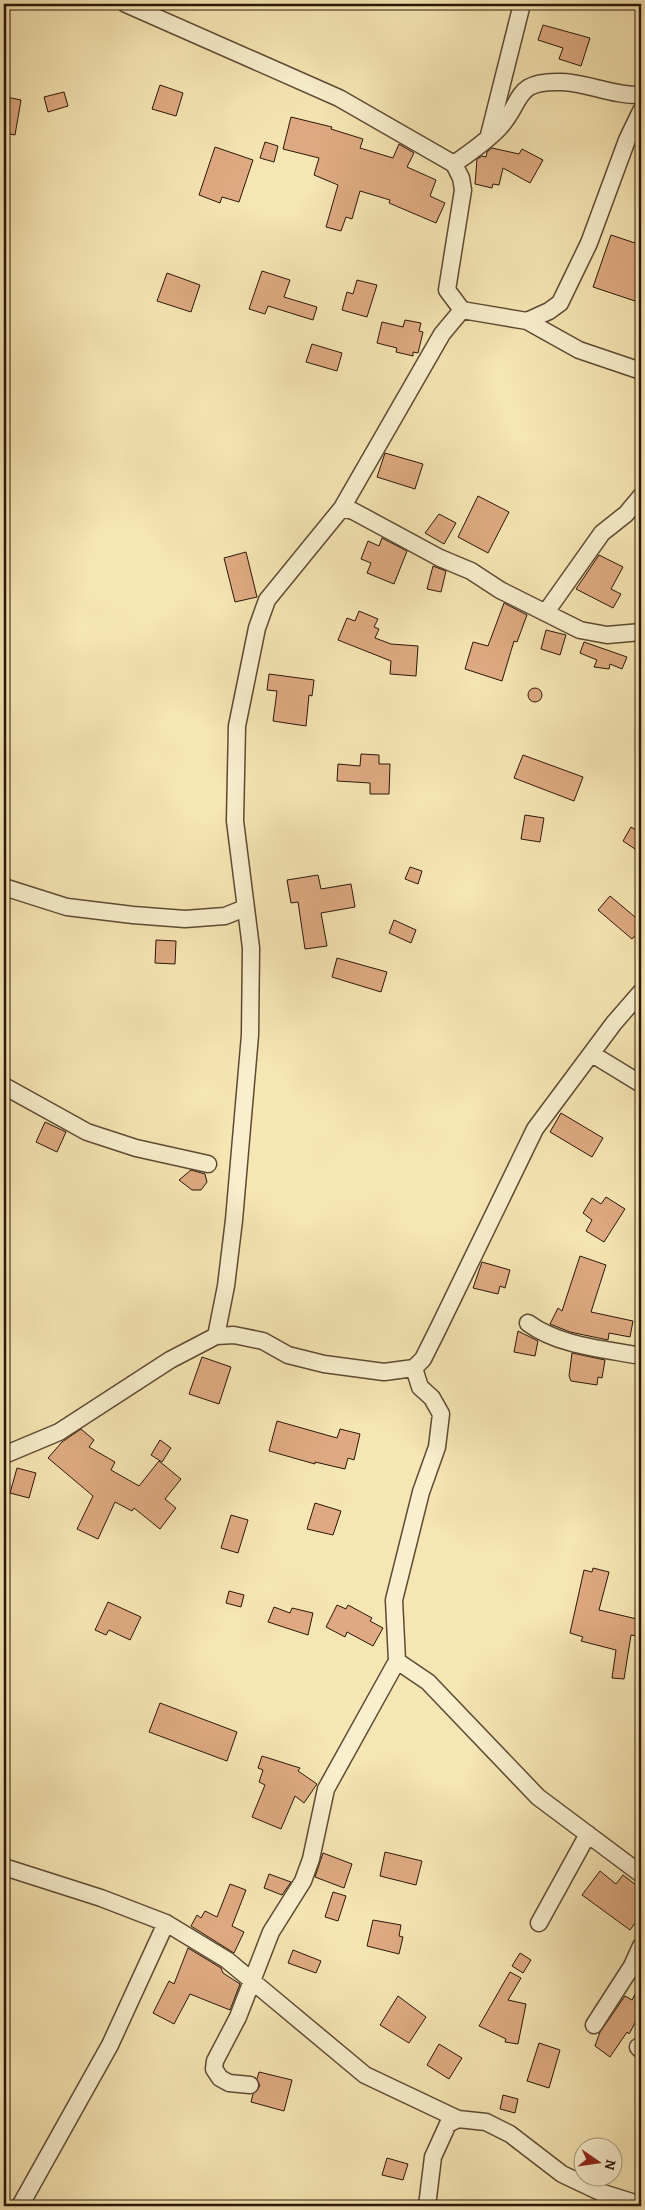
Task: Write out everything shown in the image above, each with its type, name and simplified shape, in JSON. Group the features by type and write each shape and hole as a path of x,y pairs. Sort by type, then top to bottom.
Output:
{"street":[{"path":"126,4 339,98 454,164 461,178 463,190 447,290 462,310 527,321 579,350 641,371"},
{"path":"488,137 522,4"},
{"path":"454,164 500,127 518,97 528,88 540,82 563,82 613,94 641,95"},
{"path":"527,321 549,311 560,303 589,243 627,140 641,111"},
{"path":"216,1336 230,1257 250,1034 251,948 235,821 237,726 257,628 267,600 342,508 442,334 462,310"},
{"path":"546,612 602,533 626,514 641,496"},
{"path":"342,508 353,511 440,558 471,571 500,590 580,630 607,635 641,632"},
{"path":"4,887 67,907 133,915 185,919 225,916 245,908"},
{"path":"4,1455 59,1432 170,1360 216,1336 234,1335 263,1341 288,1355 324,1364 384,1372 414,1368 422,1359 438,1329 535,1129 614,1023 641,992"},
{"path":"592,1054 641,1084"},
{"path":"4,1086 87,1132 136,1148 208,1164"},
{"path":"528,1323 541,1333 564,1340 641,1356"},
{"path":"250,2086 229,2083 220,2078 214,2069 215,2061 238,2017 271,1932 303,1881 311,1859 326,1789 397,1661 394,1600 421,1492 437,1448 441,1414 432,1398 420,1387 414,1368"},
{"path":"397,1661 428,1682 538,1797 641,1874"},
{"path":"539,1923 588,1834"},
{"path":"4,1867 94,1895 166,1923 227,1960 365,2075 458,2119 486,2122 510,2134 562,2174 600,2192 641,2205"},
{"path":"20,2206 110,2045 166,1923"},
{"path":"594,2026 632,1966 641,1946"},
{"path":"427,2206 433,2157 448,2124 458,2119"}],"building":[{"path":"543,25 590,38 581,66 559,59 563,48 538,40"},
{"path":"160,85 183,93 176,116 152,109"},
{"path":"64,92 68,106 48,112 44,97"},
{"path":"6,97 21,100 15,135 4,133"},
{"path":"291,117 332,127 331,129 363,139 360,148 393,158 399,144 414,153 407,167 436,180 430,196 445,203 436,223 389,203 390,200 360,191 352,219 346,217 341,231 326,227 338,185 314,175 319,158 283,149"},
{"path":"265,142 278,146 274,162 260,158"},
{"path":"215,147 253,160 239,202 222,197 220,203 199,195"},
{"path":"492,148 519,154 522,149 543,160 530,183 503,168 499,185 493,184 492,188 475,184 477,159 482,156 486,157 487,152"},
{"path":"611,235 641,245 641,303 593,287"},
{"path":"262,271 290,280 284,297 317,307 313,320 268,306 265,314 249,309"},
{"path":"167,273 200,285 191,312 157,301"},
{"path":"357,280 377,285 367,317 342,310 347,292 353,294"},
{"path":"405,320 421,323 419,331 423,332 418,353 413,352 413,356 396,352 397,348 377,343 382,322 403,327"},
{"path":"312,344 342,353 337,371 306,362"},
{"path":"385,453 423,464 415,489 377,477"},
{"path":"478,496 509,512 488,553 458,537"},
{"path":"439,514 456,523 444,544 425,533"},
{"path":"382,538 407,551 394,584 367,573 371,563 361,559 368,541 379,546"},
{"path":"246,552 257,597 235,602 224,558"},
{"path":"599,555 623,567 611,589 621,594 613,608 576,589"},
{"path":"433,566 446,571 441,592 427,589"},
{"path":"504,603 527,615 517,642 514,641 502,681 465,669 473,642 488,646"},
{"path":"359,611 378,619 374,627 379,629 375,638 391,644 418,646 416,676 390,674 391,661 338,640 347,618 355,621"},
{"path":"546,630 566,635 560,655 541,649"},
{"path":"584,642 627,657 622,669 610,664 609,669 594,667 597,660 580,653"},
{"path":"269,674 314,680 312,696 309,695 306,726 273,721 277,691 267,690"},
{"path":"535,688 540,690 542,695 540,700 535,702 530,700 528,695 530,690"},
{"path":"361,754 379,755 379,764 390,764 389,794 370,794 370,783 337,781 338,764 360,766"},
{"path":"523,755 583,777 574,801 514,778"},
{"path":"525,815 544,818 540,842 521,839"},
{"path":"631,827 641,833 641,853 623,841"},
{"path":"410,867 422,871 418,884 405,879"},
{"path":"318,875 321,889 351,884 355,907 321,913 327,946 305,949 298,902 291,903 287,880"},
{"path":"610,896 641,922 641,929 632,939 598,910"},
{"path":"394,920 416,930 411,943 389,933"},
{"path":"156,940 176,941 175,964 155,963"},
{"path":"337,958 387,972 381,992 332,977"},
{"path":"561,1113 603,1138 592,1157 550,1132"},
{"path":"45,1122 66,1132 57,1152 36,1142"},
{"path":"191,1170 205,1174 207,1182 201,1190 192,1190 179,1180"},
{"path":"606,1197 625,1209 604,1242 586,1231 592,1220 583,1213 592,1198 601,1204"},
{"path":"580,1256 606,1265 591,1312 633,1321 630,1337 609,1333 608,1340 570,1332 550,1324 558,1308 562,1311"},
{"path":"482,1262 510,1270 505,1288 500,1286 498,1294 473,1288"},
{"path":"518,1331 538,1341 535,1356 514,1352"},
{"path":"572,1353 605,1360 602,1378 598,1377 597,1385 571,1381 569,1376"},
{"path":"202,1357 231,1367 219,1404 189,1394"},
{"path":"277,1421 337,1438 340,1429 360,1434 354,1460 348,1458 345,1469 315,1462 315,1464 269,1451"},
{"path":"81,1429 94,1440 89,1447 115,1462 111,1470 139,1486 159,1461 181,1479 165,1499 176,1508 160,1529 134,1508 132,1511 115,1502 98,1539 77,1529 93,1496 48,1458 62,1442"},
{"path":"160,1440 171,1448 162,1462 151,1455"},
{"path":"17,1468 36,1473 29,1498 10,1493"},
{"path":"315,1503 341,1511 333,1535 307,1529"},
{"path":"231,1515 248,1520 238,1553 221,1548"},
{"path":"593,1568 609,1572 599,1610 641,1620 641,1637 631,1635 624,1679 612,1678 616,1650 581,1641 583,1637 570,1633 584,1570 592,1572"},
{"path":"229,1591 244,1595 241,1607 226,1603"},
{"path":"108,1602 141,1617 130,1640 109,1630 106,1635 95,1630"},
{"path":"337,1605 346,1609 348,1605 372,1618 370,1621 383,1628 373,1646 347,1632 345,1637 326,1627"},
{"path":"274,1607 290,1613 292,1608 313,1613 308,1635 268,1622"},
{"path":"160,1703 237,1732 227,1761 149,1732"},
{"path":"262,1756 300,1768 298,1771 317,1784 304,1803 295,1796 281,1829 252,1817 265,1785 259,1782 263,1770 258,1768"},
{"path":"385,1852 422,1861 416,1885 380,1876"},
{"path":"323,1853 352,1864 344,1888 315,1877"},
{"path":"600,1871 616,1884 623,1875 641,1889 641,1915 630,1930 582,1895"},
{"path":"269,1874 291,1882 282,1895 264,1888"},
{"path":"230,1884 246,1890 232,1926 244,1932 234,1953 191,1926 197,1915 201,1918 205,1911 217,1917"},
{"path":"333,1892 346,1896 338,1921 325,1917"},
{"path":"373,1920 401,1925 399,1936 403,1937 399,1954 367,1946"},
{"path":"188,1948 221,1968 223,1973 240,1984 230,2010 190,1994 174,2024 153,2013 169,1981 174,1984"},
{"path":"293,1950 321,1961 316,1973 288,1963"},
{"path":"520,1953 531,1960 523,1973 512,1966"},
{"path":"510,1972 521,1978 508,2000 526,2004 518,2044 505,2042 506,2039 479,2026"},
{"path":"641,1983 641,2012 629,2034 627,2032 610,2057 595,2046 600,2032 625,1996 632,2000"},
{"path":"398,1996 426,2017 409,2043 380,2025"},
{"path":"539,2043 560,2050 549,2088 527,2081"},
{"path":"439,2044 462,2058 449,2079 427,2065"},
{"path":"259,2072 292,2080 284,2111 251,2102 253,2094 260,2086 257,2079"},
{"path":"503,2095 518,2099 515,2113 500,2109"},
{"path":"387,2158 408,2164 403,2180 382,2175"}]}
